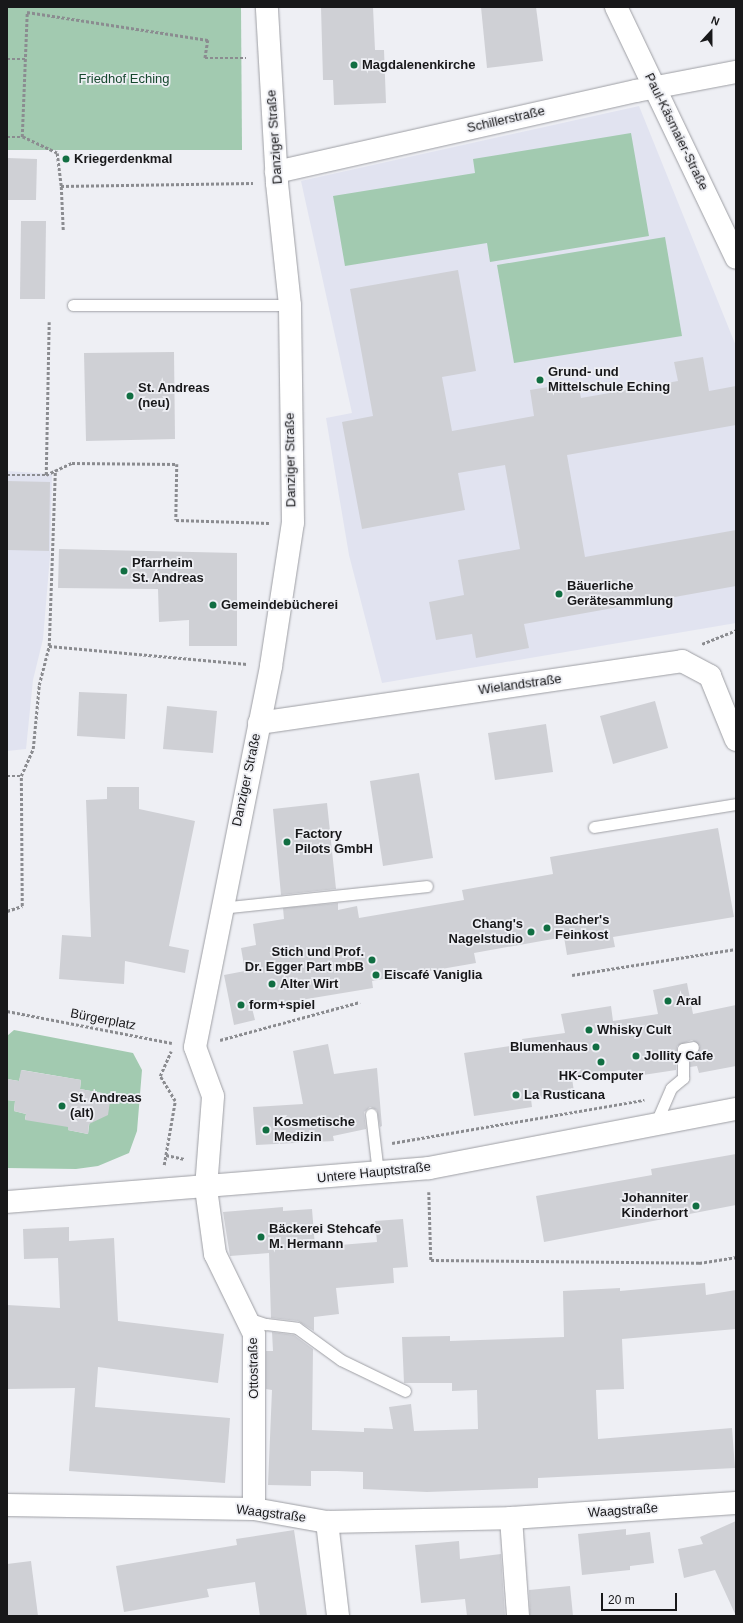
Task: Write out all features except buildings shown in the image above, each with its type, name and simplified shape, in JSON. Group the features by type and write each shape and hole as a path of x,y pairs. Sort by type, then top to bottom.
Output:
{"street":[{"name":"Danziger Straße","path":"185,1045 221,908 271,666 293,523 290,305 277,178 267,7"},
{"name":"Paul-Käsmaier-Straße","path":"616,7 736,258"},
{"name":"Schillerstraße","path":"277,178 654,87 736,72"},
{"name":"Wielandstraße","path":"259,723 682,661"},
{"path":"682,661 710,676 736,740"},
{"path":"185,1045 213,1096 206,1188"},
{"name":"Untere Hauptstraße","path":"7,1202 206,1188 429,1168 736,1109"},
{"name":"Ottostraße","path":"206,1188 215,1254 254,1334 254,1510"},
{"name":"Waagstraße","path":"7,1505 254,1510 327,1522 510,1518 736,1503"},
{"path":"510,1518 518,1616"},
{"path":"327,1522 338,1616"}],"lane":[{"path":"73,305 290,305"},
{"path":"594,827 736,804"},
{"path":"221,908 427,886"},
{"path":"655,1125 671,1088 683,1078 683,1049 693,1047"},
{"path":"371,1114 378,1173"},
{"path":"247,1318 266,1324 297,1328 340,1360 405,1391"}],"path":[{"path":"22,137 28,12 208,40 205,58 270,58"},
{"path":"7,59 25,59"},
{"path":"7,137 22,137 57,153 61,186 63,230"},
{"path":"61,186 277,178"},
{"path":"46,475 49,322"},
{"path":"7,475 46,475 55,469 72,463 177,464 176,520 293,523"},
{"path":"7,911 22,906 21,776 33,749 39,685 48,646 54,549 55,469"},
{"path":"682,661 705,642 736,630"},
{"path":"48,646 271,666"},
{"path":"7,776 21,776"},
{"path":"572,975 736,949"},
{"path":"164,1170 175,1101 160,1076 185,1045 360,1002"},
{"name":"Bürgerplatz","path":"7,1011 185,1045"},
{"path":"374,1146 668,1096"},
{"path":"429,1168 431,1260 699,1263 736,1256"}],"shaded area":[{"name":"Grund- und Mittelschule Eching","path":"639,106 736,346 736,623 382,683 349,555 326,418 352,413 301,181"},
{"path":"7,471 52,474 50,556 43,639 33,680 26,749 7,751"}],"green space":[{"name":"Friedhof Eching","path":"7,7 241,7 242,150 7,150"},
{"path":"631,133 649,236 490,262 487,243 345,266 333,196 475,173 473,159"},
{"path":"665,237 682,336 514,363 497,265"},
{"path":"14,1030 133,1053 142,1070 137,1131 129,1153 98,1166 76,1169 7,1168 7,1100 15,1101 14,1111 26,1114 25,1119 69,1121 68,1130 88,1134 90,1119 110,1101 102,1093 80,1089 81,1080 22,1070 19,1081 7,1079 7,1036"}],"place":[{"name":"Magdalenenkirche","path":"354,65"},
{"name":"Kriegerdenkmal","path":"66,159"},
{"name":"Grund- und Mittelschule Eching","path":"540,380"},
{"name":"St. Andreas (neu)","path":"130,396"},
{"name":"Pfarrheim St. Andreas","path":"124,571"},
{"name":"Bäuerliche Gerätesammlung","path":"559,594"},
{"name":"Gemeindebücherei","path":"213,605"},
{"name":"Factory Pilots GmbH","path":"287,842"},
{"name":"Bacher's Feinkost","path":"547,928"},
{"name":"Chang's Nagelstudio","path":"531,932"},
{"name":"Stich und Prof. Dr. Egger Part mbB","path":"372,960"},
{"name":"Eiscafé Vaniglia","path":"376,975"},
{"name":"Alter Wirt","path":"272,984"},
{"name":"Aral","path":"668,1001"},
{"name":"form+spiel","path":"241,1005"},
{"name":"Whisky Cult","path":"589,1030"},
{"name":"Blumenhaus","path":"596,1047"},
{"name":"Jollity Cafe","path":"636,1056"},
{"name":"HK-Computer","path":"601,1062"},
{"name":"La Rusticana","path":"516,1095"},
{"name":"St. Andreas (alt)","path":"62,1106"},
{"name":"Kosmetische Medizin","path":"266,1130"},
{"name":"Johanniter Kinderhort","path":"696,1206"},
{"name":"Bäckerei Stehcafe M. Hermann","path":"261,1237"}]}
